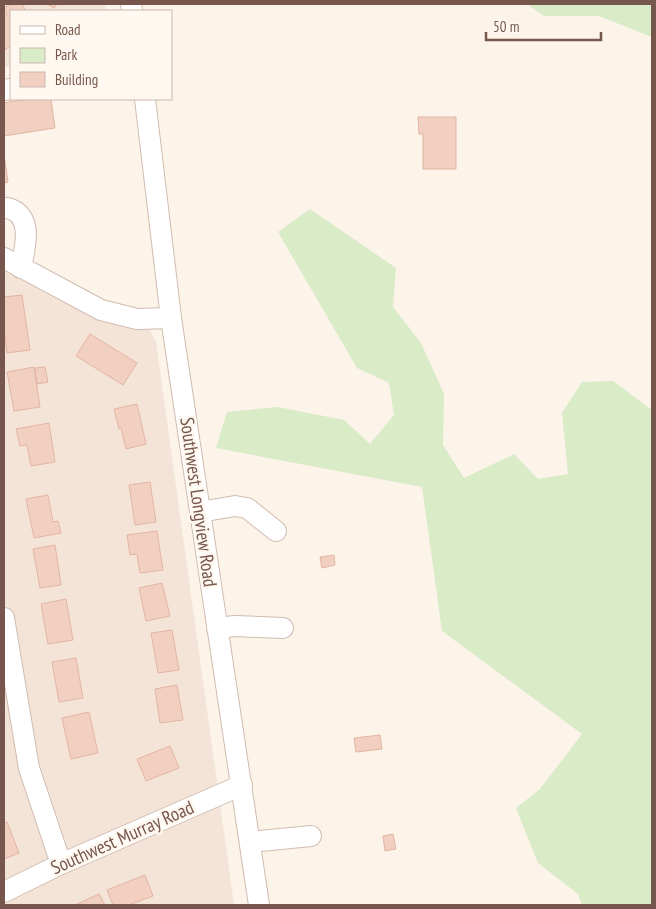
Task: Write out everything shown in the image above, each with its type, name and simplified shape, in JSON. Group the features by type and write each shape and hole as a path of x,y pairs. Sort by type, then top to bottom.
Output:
{"street":[{"name":"Southwest Longview Road","path":"144,100 171,318 259,905"},
{"path":"4,208 9,208 18,214 25,224 26,235 12,263 101,310 137,319 171,318"},
{"path":"200,512 235,506 247,508 276,531"},
{"path":"4,618 29,768 61,864"},
{"path":"217,628 235,626 283,628"},
{"name":"Southwest Murray Road","path":"4,892 61,864 242,785"},
{"path":"250,842 311,836"}],"shaded area":[{"path":"4,4 105,4 106,10 10,10 10,66 4,67"},
{"path":"4,269 77,309 111,322 149,329 156,342 234,905 4,905"}],"green space":[{"path":"527,4 652,4 652,37 599,16 544,16"},
{"path":"310,209 396,268 393,307 421,343 444,394 443,445 464,478 514,454 538,479 568,474 562,413 582,382 613,381 652,410 652,905 582,905 578,894 538,863 516,808 540,789 582,734 442,631 422,487 216,448 227,412 278,407 344,420 370,444 394,415 389,383 357,368 278,232"}],"building":[{"path":"11,4 22,4 25,10 10,10 10,47 4,50 4,17 7,15 4,8"},
{"path":"47,4 57,4 54,8"},
{"path":"21,100 51,100 55,128 4,136 4,103"},
{"path":"418,117 456,117 456,169 423,169 423,134 419,134"},
{"path":"4,154 8,182 4,183"},
{"path":"22,295 30,350 7,353 4,329 4,297"},
{"path":"90,334 137,363 123,385 76,356"},
{"path":"34,367 40,407 14,411 7,372"},
{"path":"45,367 48,382 37,384 35,368"},
{"path":"137,404 146,444 126,449 114,409"},
{"path":"49,423 55,462 31,466 27,445 20,446 16,429"},
{"path":"150,482 156,522 135,525 129,485"},
{"path":"48,495 53,522 58,521 61,533 34,538 26,499"},
{"path":"157,531 163,570 140,573 137,554 130,555 127,535"},
{"path":"55,545 61,585 40,588 33,549"},
{"path":"334,555 335,565 322,568 320,557"},
{"path":"162,583 170,616 146,621 139,588"},
{"path":"66,599 73,640 48,644 41,604"},
{"path":"172,630 179,670 158,673 151,633"},
{"path":"76,658 83,698 59,702 52,662"},
{"path":"177,685 183,720 160,723 155,689"},
{"path":"89,712 98,753 71,759 62,718"},
{"path":"380,735 382,749 356,752 354,738"},
{"path":"170,746 179,768 146,781 137,759"},
{"path":"7,822 19,853 4,859 4,823"},
{"path":"393,834 396,849 385,851 383,836"},
{"path":"145,875 153,896 129,905 113,905 107,890"},
{"path":"99,894 105,905 75,905"}]}
